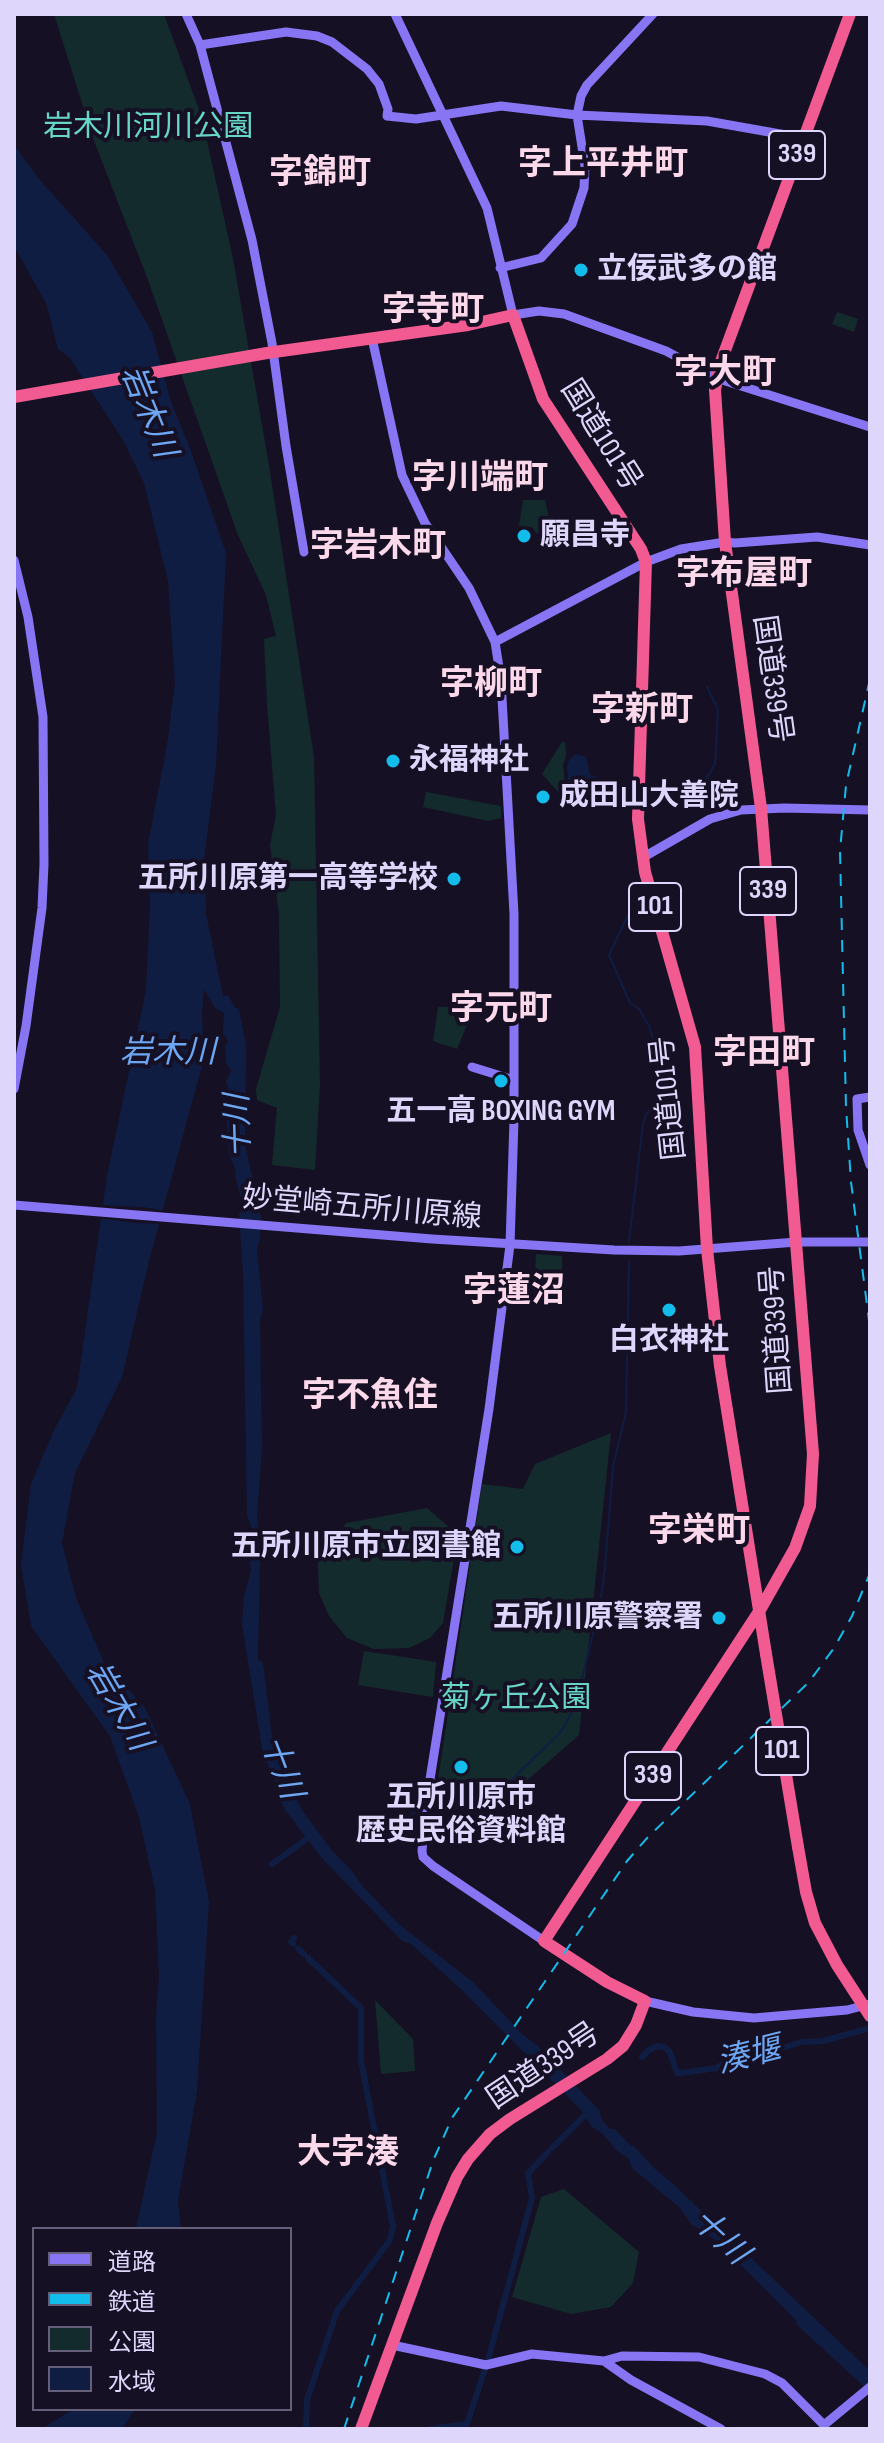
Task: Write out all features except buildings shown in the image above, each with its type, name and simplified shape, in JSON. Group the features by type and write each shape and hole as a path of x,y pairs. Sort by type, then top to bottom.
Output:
{"highway":[{"name":"国道339号","path":"361,2429 457,2177 481,2143 517,2115 603,2062 630,2037 645,2001 607,1982 544,1941 760,1610 802,1534 812,1492 813,1454 761,808 717,444 716,378 850,14"},
{"path":"14,397 270,353 468,325 513,315"},
{"name":"国道101号","path":"513,315 543,399 641,549 646,562 638,819 642,858 695,1047 707,1249 720,1366 806,1892 815,1923 837,1965 868,2009"}],"street":[{"path":"186,14 200,45 252,240 304,552"},
{"path":"395,14 487,208 513,315 539,311 564,314 666,351 716,378 870,427"},
{"path":"500,268 541,258 572,224 584,188 585,166 577,115 581,96 587,85 653,14"},
{"path":"200,45 286,32 317,36 332,42 367,69 379,84 388,109 387,116 416,119 501,106 577,115 729,123 803,138"},
{"path":"372,338 402,475 425,523 469,588 495,642 501,680 514,914 510,1245 489,1409 427,1804 423,1857 544,1941"},
{"path":"495,642 646,562 681,549 817,537 870,545"},
{"path":"14,560 28,617 43,717 44,864 36,952 14,1089"},
{"path":"642,858 710,819 741,810 870,810"},
{"path":"472,1067 514,1080"},
{"path":"870,1097 859,1096 857,1099 858,1130 870,1165"},
{"name":"妙堂崎五所川原線","path":"14,1205 510,1245 679,1251 797,1242 870,1242"},
{"path":"645,2001 693,2012 754,2018 868,2009"},
{"path":"392,2345 486,2365 532,2354 604,2361 622,2356 699,2357 771,2377 782,2383 824,2425 870,2387"},
{"path":"604,2361 631,2380 721,2429"},
{"path":"771,2377 775,2385 819,2429"}],"green space":[{"name":"岩木川河川公園","path":"54,14 164,14 202,118 233,259 269,465 314,757 320,1085 315,1170 272,1165 277,1108 257,1100 256,1089 280,1007 279,914 270,845 276,815 264,639 276,636 266,595 238,535 147,277 94,141"},
{"path":"837,312 858,319 854,332 832,324"},
{"path":"523,500 545,500 555,533 542,541 542,534 536,533 532,527 519,526"},
{"path":"562,742 565,742 563,765 567,802 542,774"},
{"path":"426,792 501,806 501,818 488,821 423,807"},
{"path":"438,1007 463,1007 472,1013 457,1049 433,1041"},
{"path":"536,1254 562,1256 563,1293 534,1292"},
{"name":"菊ヶ丘公園","path":"611,1433 579,1735 492,1811 434,1807 482,1484 523,1489 535,1464"},
{"path":"427,1508 458,1535 443,1623 430,1638 409,1648 374,1649 347,1638 329,1616 319,1593 318,1563 326,1542 347,1523"},
{"path":"364,1651 436,1662 433,1697 358,1685"},
{"path":"375,2000 413,2039 415,2071 381,2074"},
{"path":"564,2189 639,2252 633,2283 611,2307 571,2314 512,2297 541,2197"}],"water":[{"name":"岩木川","path":"14,145 39,179 107,255 152,332 171,402 226,553 216,765 204,860 206,914 223,996 228,995 235,1008 239,1009 246,1045 245,1144 261,1218 257,1251 263,1310 260,1320 262,1448 257,1515 260,1558 258,1659 263,1663 274,1753 302,1810 363,1887 400,1925 474,1983 599,2110 602,2120 610,2129 615,2129 634,2146 870,2371 870,2392 796,2324 797,2321 716,2240 691,2224 680,2208 632,2168 629,2159 592,2127 582,2111 463,1991 410,1943 402,1941 320,1856 283,1807 263,1754 242,1624 244,1596 251,1570 248,1540 253,1532 247,1515 243,1274 239,1214 243,1209 236,1171 229,1153 226,1110 229,1091 226,1081 231,1071 226,1063 225,1046 228,1041 223,1033 224,1013 215,1008 204,989 204,1058 149,1261 122,1377 75,1473 62,1543 76,1598 106,1667 144,1706 190,1804 209,1902 197,2091 178,2201 181,2227 136,2227 157,2132 156,2017 159,1976 155,1889 139,1817 110,1736 31,1626 21,1565 31,1484 54,1430 77,1388 107,1176 146,991 150,906 148,844 167,745 175,682 168,581 144,483 123,440 70,358 58,349 46,303 14,246"},
{"path":"576,754 586,757 590,775 598,777 584,804 575,806 569,792 567,767"},
{"path":"71,2411 134,2411 122,2429 41,2429"}],"pier":[{"path":"98,1205 166,1211 163,1224 136,1223 97,1218"}],"waterway":[{"path":"690,806 715,764 718,709 707,687"},
{"path":"643,892 609,955 630,1003 639,1009 649,1026 661,1065 667,1070"},
{"path":"629,1241 643,1124 667,1080"},
{"path":"432,1800 450,1794 494,1792 504,1787 560,1733 575,1707 600,1605 613,1467 626,1412 629,1262"},
{"path":"392,1834 423,1804"},
{"path":"272,1864 311,1836"},
{"path":"293,1944 294,1938"},
{"path":"298,1949 304,1954"},
{"path":"306,2429 307,2400 337,2311 390,2240 393,2226 361,2061 361,2008 308,1958"},
{"name":"湊堰","path":"642,2057 649,2050 664,2047 670,2052 677,2073 681,2073 717,2068 730,2059 765,2054 801,2042 823,2041 870,2028"},
{"path":"552,2148 589,2111"},
{"path":"488,2360 532,2198 528,2173 548,2152"},
{"path":"429,2429 467,2424 485,2369"}],"railway":[{"path":"870,679 846,785 840,851 846,1107 851,1182 870,1328"},
{"path":"344,2429 433,2161 452,2118 627,1861 809,1682 852,1616 870,1573"}],"place":[{"name":"立佞武多の館","path":"581,270"},
{"name":"願昌寺","path":"524,536"},
{"name":"永福神社","path":"393,761"},
{"name":"成田山大善院","path":"543,797"},
{"name":"五所川原第一高等学校","path":"454,879"},
{"name":"五一高 BOXING GYM","path":"501,1081"},
{"name":"白衣神社","path":"669,1310"},
{"name":"五所川原市立図書館","path":"517,1547"},
{"name":"五所川原警察署","path":"719,1618"},
{"name":"五所川原市 歴史民俗資料館","path":"461,1767"}],"district":[{"name":"字上平井町","path":"603,165"},
{"name":"字錦町","path":"320,174"},
{"name":"字寺町","path":"433,311"},
{"name":"字大町","path":"725,374"},
{"name":"字川端町","path":"480,479"},
{"name":"字岩木町","path":"378,547"},
{"name":"字布屋町","path":"744,575"},
{"name":"字柳町","path":"491,685"},
{"name":"字新町","path":"642,711"},
{"name":"字元町","path":"501,1010"},
{"name":"字田町","path":"764,1054"},
{"name":"字蓮沼","path":"514,1292"},
{"name":"字不魚住","path":"370,1397"},
{"name":"字栄町","path":"699,1532"},
{"name":"大字湊","path":"348,2154"}],"water label":[{"name":"十川","path":"240,1126"},
{"name":"十川","path":"280,1768"},
{"name":"十川","path":"719,2238"}]}
